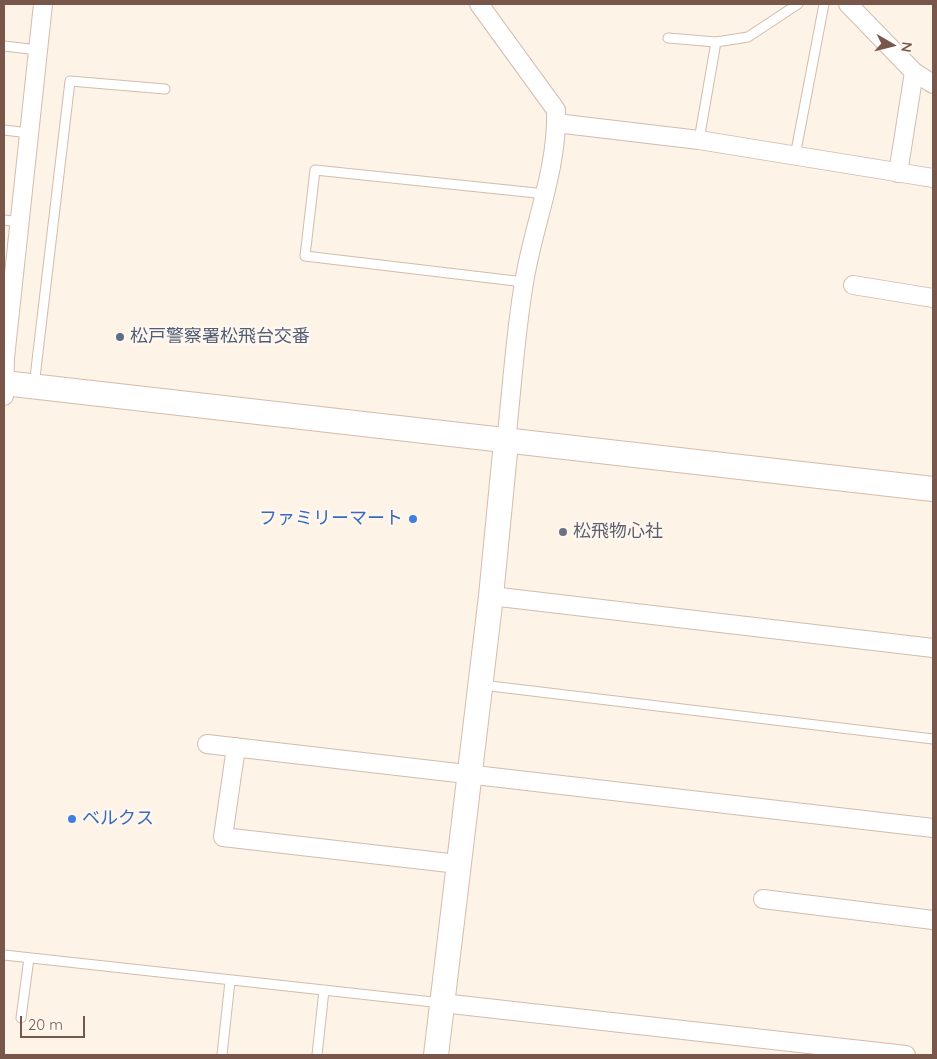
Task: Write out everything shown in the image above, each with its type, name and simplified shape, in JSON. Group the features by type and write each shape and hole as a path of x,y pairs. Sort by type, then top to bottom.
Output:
{"street":[{"path":"43,4 29,133 12,221 4,388 34,387 933,489"},
{"path":"436,1055 491,596 524,282 546,194 556,123 556,110 479,4"},
{"path":"848,4 914,72 933,84"},
{"path":"898,173 914,72"},
{"path":"556,123 699,140 933,178"},
{"path":"853,285 933,298"},
{"path":"491,596 933,648"},
{"path":"207,744 933,828"},
{"path":"236,747 223,837 458,864"},
{"path":"763,900 933,920"},
{"path":"442,1003 906,1055"}],"lane":[{"path":"668,38 716,42 748,37 798,4"},
{"path":"795,156 824,4"},
{"path":"699,140 716,42"},
{"path":"4,46 38,50"},
{"path":"34,387 70,81 165,89"},
{"path":"4,130 29,133"},
{"path":"524,282 305,256 315,170 546,194"},
{"path":"480,685 933,739"},
{"path":"4,955 442,1003"},
{"path":"21,1018 29,958"},
{"path":"222,1055 230,981"},
{"path":"317,1055 324,990"}],"place":[{"name":"松戸警察署松飛台交番","path":"120,337"},
{"name":"ファミリーマート","path":"413,519"},
{"name":"松飛物心社","path":"563,532"},
{"name":"ベルクス","path":"72,819"}]}
